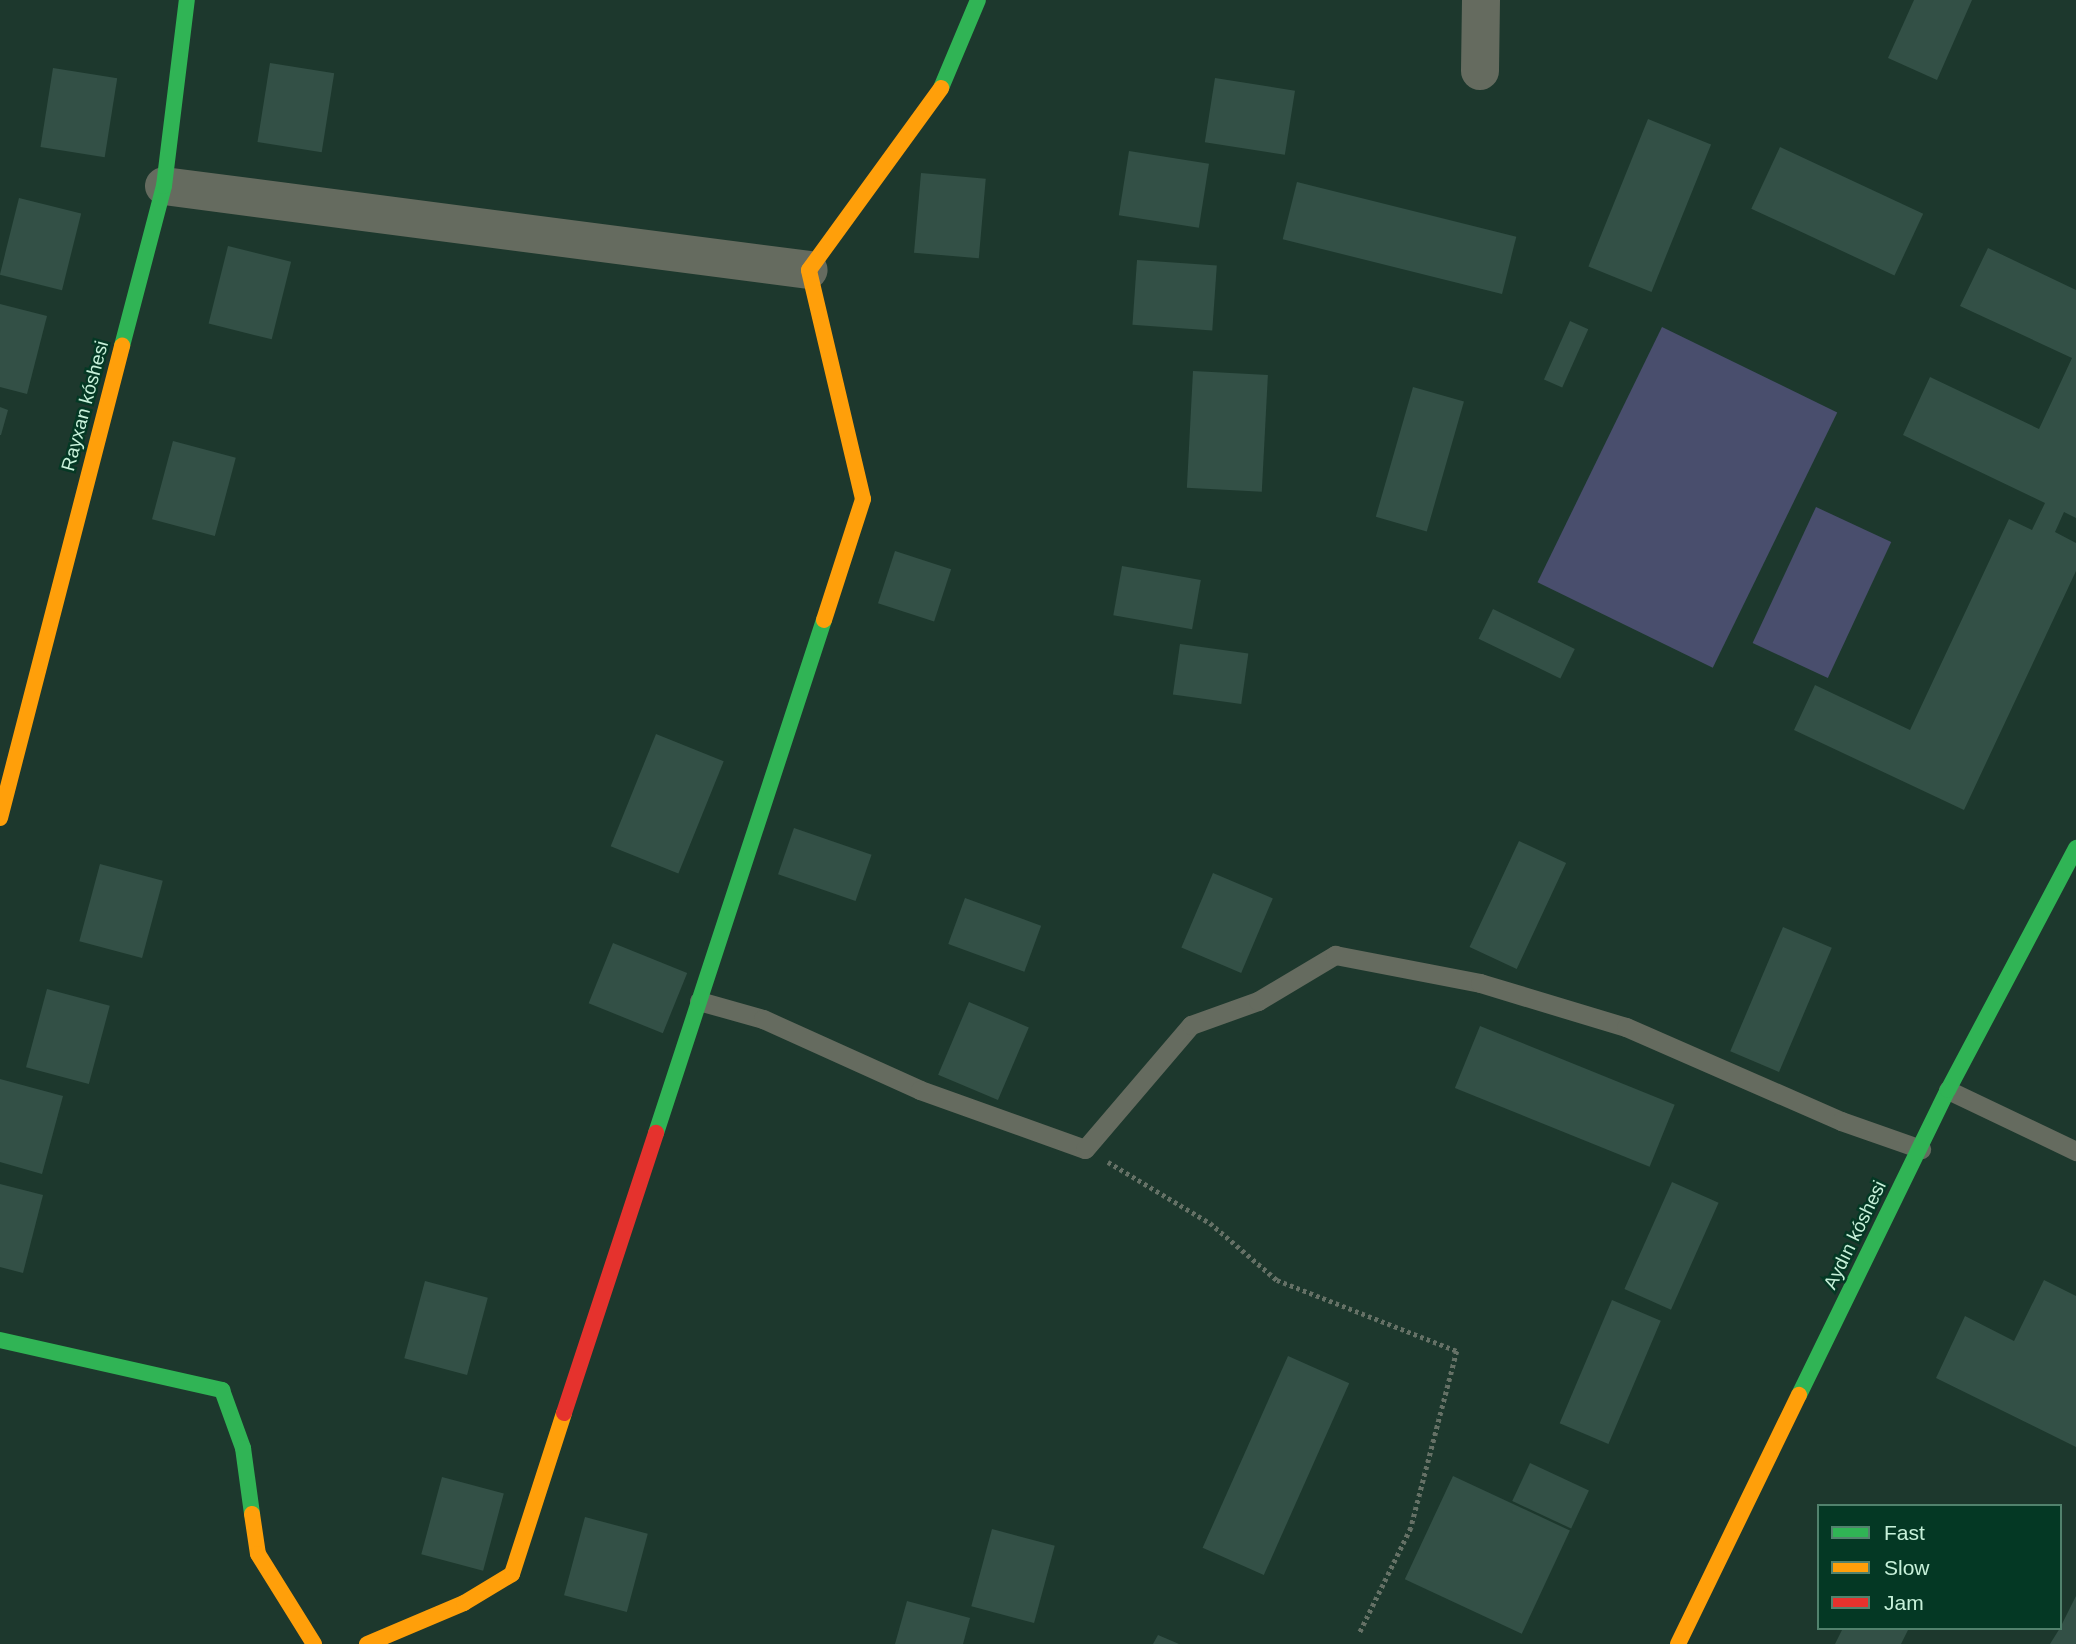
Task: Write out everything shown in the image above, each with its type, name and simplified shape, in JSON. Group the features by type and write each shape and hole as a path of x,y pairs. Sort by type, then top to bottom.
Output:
{"street":[{"name":"Rayxan kóshesi","path":"0,818 164,186 187,0"},
{"path":"367,1644 464,1603 512,1574 863,499 809,270 940,90 978,0"},
{"path":"1480,71 1481,0"},
{"path":"164,186 809,270"},
{"name":"Aydın kóshesi","path":"1678,1644 1948,1090 2071,868"},
{"path":"0,1340 222,1390 243,1448 258,1554 314,1644"}],"lane":[{"path":"699,1001 763,1019 920,1090 1085,1149 1191,1024 1258,1001 1335,955 1480,983 1626,1027 1841,1121 1921,1149"},
{"path":"1948,1090 2076,1151"}],"path":[{"path":"1085,1149 1210,1223 1277,1280 1457,1351 1411,1528 1360,1632"}],"shaded area":[{"path":"1662,327 1837,412 1713,668 1538,582"},
{"path":"1816,507 1891,542 1828,678 1753,643"}],"building":[{"path":"1914,0 1972,0 1937,80 1888,58"},
{"path":"270,63 334,73 322,152 257,142"},
{"path":"53,68 117,78 105,157 40,147"},
{"path":"1215,78 1295,91 1285,155 1205,142"},
{"path":"1648,119 1711,144 1651,292 1588,266"},
{"path":"1780,147 1923,214 1894,275 1751,209"},
{"path":"1129,151 1209,164 1199,228 1119,215"},
{"path":"921,173 986,179 979,258 914,253"},
{"path":"1297,182 1516,237 1502,294 1283,239"},
{"path":"19,198 81,213 62,290 0,275"},
{"path":"228,246 291,262 272,339 209,324"},
{"path":"1988,248 2076,290 2076,518 2064,512 2055,532 2076,543 2076,571 1964,810 1794,730 1815,685 1910,730 2009,519 2032,530 2045,503 1903,435 1930,377 2039,429 2072,358 1960,306"},
{"path":"1137,260 1217,266 1212,330 1132,325"},
{"path":"0,304 47,316 27,394 0,387"},
{"path":"1570,321 1588,329 1562,388 1544,379"},
{"path":"1193,371 1268,375 1262,492 1187,488"},
{"path":"1413,387 1464,402 1427,531 1376,517"},
{"path":"0,407 8,410 1,435 0,435"},
{"path":"173,441 236,458 215,536 152,519"},
{"path":"895,551 951,569 934,622 878,603"},
{"path":"1122,566 1201,580 1192,629 1113,615"},
{"path":"1493,609 1575,649 1560,679 1479,639"},
{"path":"1180,644 1248,654 1241,704 1173,695"},
{"path":"656,734 724,761 678,874 611,846"},
{"path":"794,828 872,855 856,901 778,874"},
{"path":"1519,841 1566,863 1517,969 1470,947"},
{"path":"100,864 163,881 142,958 79,941"},
{"path":"1213,873 1273,898 1241,973 1181,948"},
{"path":"965,898 1041,926 1024,972 948,944"},
{"path":"1783,927 1832,948 1779,1072 1730,1051"},
{"path":"613,943 687,973 663,1033 589,1003"},
{"path":"47,989 110,1006 89,1084 26,1067"},
{"path":"969,1002 1029,1027 998,1100 938,1075"},
{"path":"1480,1026 1675,1105 1650,1167 1455,1088"},
{"path":"0,1079 63,1096 42,1174 0,1162"},
{"path":"1672,1182 1719,1203 1671,1310 1624,1289"},
{"path":"0,1184 43,1195 23,1273 0,1267"},
{"path":"2044,1280 2076,1296 2076,1447 1936,1378 1965,1316 2014,1341"},
{"path":"425,1281 488,1298 467,1375 404,1358"},
{"path":"1612,1300 1661,1321 1608,1444 1560,1423"},
{"path":"1288,1356 1349,1383 1264,1575 1203,1548"},
{"path":"1530,1463 1589,1490 1571,1529 1512,1501"},
{"path":"1453,1476 1570,1531 1522,1634 1405,1579"},
{"path":"442,1477 504,1494 483,1571 421,1554"},
{"path":"585,1517 648,1534 627,1612 564,1595"},
{"path":"992,1529 1055,1546 1034,1623 971,1606"},
{"path":"2076,1596 2076,1644 2050,1644 2059,1630 2062,1630 2062,1624"},
{"path":"907,1601 970,1618 963,1644 895,1644"},
{"path":"1842,1630 1908,1630 1901,1644 1835,1644"},
{"path":"1158,1635 1179,1644 1153,1644"}],"traffic: fast":[{"path":"122,346 164,186 187,0"},
{"path":"941,88 978,0"},
{"path":"656,1133 824,620"},
{"path":"1799,1395 1948,1090 2076,848"},
{"path":"0,1340 222,1390 243,1448 252,1514"}],"traffic: slow":[{"path":"824,620 863,499 809,270 941,88"},
{"path":"0,818 122,346"},
{"path":"1678,1644 1799,1395"},
{"path":"367,1644 464,1603 512,1574 564,1413"},
{"path":"252,1514 258,1554 314,1644"}],"traffic: jam":[{"path":"564,1413 656,1133"}]}
